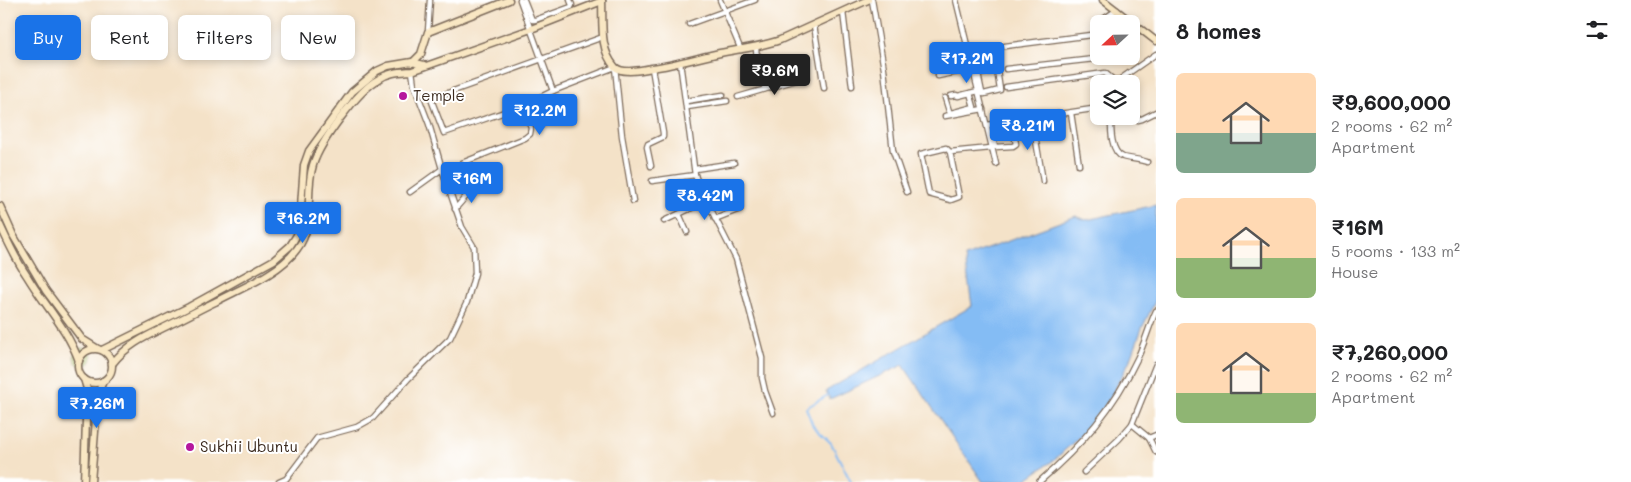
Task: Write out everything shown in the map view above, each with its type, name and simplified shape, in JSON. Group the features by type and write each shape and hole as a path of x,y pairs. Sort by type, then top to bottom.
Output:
{"main road":[{"path":"412,71 412,62 421,54 428,32 509,0"},
{"path":"91,482 98,394 103,381 111,372 112,364 119,354 139,340 238,290 284,264 297,250 307,228 313,165 332,130 350,106 378,79 392,73 412,71 531,29 602,0 603,37 607,54 615,67 621,70 628,70 652,68 756,47 780,40 868,0"},
{"path":"1103,0 1156,41"},
{"path":"79,361 86,351 100,349 147,328 259,270 274,260 290,246 297,235 304,165 309,151 352,92 377,72 388,66 412,62 424,66"},
{"path":"0,206 13,234 46,291 82,339 107,353 112,364"},
{"path":"0,225 26,276 66,332 79,361 78,369 84,378 87,389 84,482"},
{"path":"84,378 93,382 103,381"}],"street":[{"path":"428,32 430,0"},
{"path":"525,0 532,20 571,7 570,0"},
{"path":"525,0 531,29 553,91"},
{"path":"720,0 741,50"},
{"path":"689,24 756,0"},
{"path":"872,0 884,69 893,151 907,192"},
{"path":"956,0 973,69 976,74 996,164"},
{"path":"1110,15 1117,10"},
{"path":"843,12 852,86"},
{"path":"814,25 824,88"},
{"path":"1005,46 1090,35"},
{"path":"603,37 432,99 444,133 522,106 553,91 615,67 622,136 633,201"},
{"path":"756,47 762,61 767,89"},
{"path":"1006,87 1105,73 1116,82 1156,54"},
{"path":"1006,69 1090,59"},
{"path":"680,62 695,175 698,186 736,259 762,358 762,378 765,391 774,413"},
{"path":"938,76 989,65"},
{"path":"651,166 648,144 663,137 652,68"},
{"path":"951,96 980,92 984,94 1000,90 997,70 976,74"},
{"path":"279,482 286,479 317,438 357,427 373,418 408,379 450,338 467,302 475,273 474,247 462,227 455,210 429,124 414,85 412,71"},
{"path":"738,97 807,77"},
{"path":"945,98 951,113 973,107 970,93"},
{"path":"686,101 722,95"},
{"path":"687,107 727,100"},
{"path":"468,193 461,169 462,163 525,138 530,134 532,128 522,106"},
{"path":"945,116 983,109"},
{"path":"987,125 1090,109"},
{"path":"1071,112 1080,165"},
{"path":"1140,120 1156,112"},
{"path":"1032,118 1043,181"},
{"path":"998,124 999,130"},
{"path":"1111,125 1115,150 1124,157 1146,162"},
{"path":"1013,128 1016,144 1014,146 995,147 992,133 999,130 1013,128"},
{"path":"950,152 959,197 951,200 928,193 922,153 946,148 950,152 992,148"},
{"path":"695,169 734,163"},
{"path":"410,192 442,169"},
{"path":"652,181 695,175"},
{"path":"455,210 468,193 482,189"},
{"path":"664,221 706,201"},
{"path":"715,219 740,209"},
{"path":"679,214 687,232"},
{"path":"1039,482 1091,432 1120,392 1138,356 1156,311"},
{"path":"1084,472 1132,424 1156,364"},
{"path":"1132,424 1149,438 1156,452"},
{"path":"1149,438 1156,434"}],"green space":[{"path":"83,348 89,351 92,357 89,363 83,366 77,363 74,357 77,351"}],"water":[{"path":"1156,205 1156,300 1142,328 1132,356 1110,399 1088,429 1054,460 1028,478 1026,482 983,482 903,365 830,399 826,391 972,306 965,257 1076,216 1086,220"}],"waterway":[{"path":"828,395 806,408 813,426 831,443 851,482"}],"place":[{"name":"Temple","path":"403,96"},
{"name":"Sukhii Ubuntu","path":"190,447"}]}
